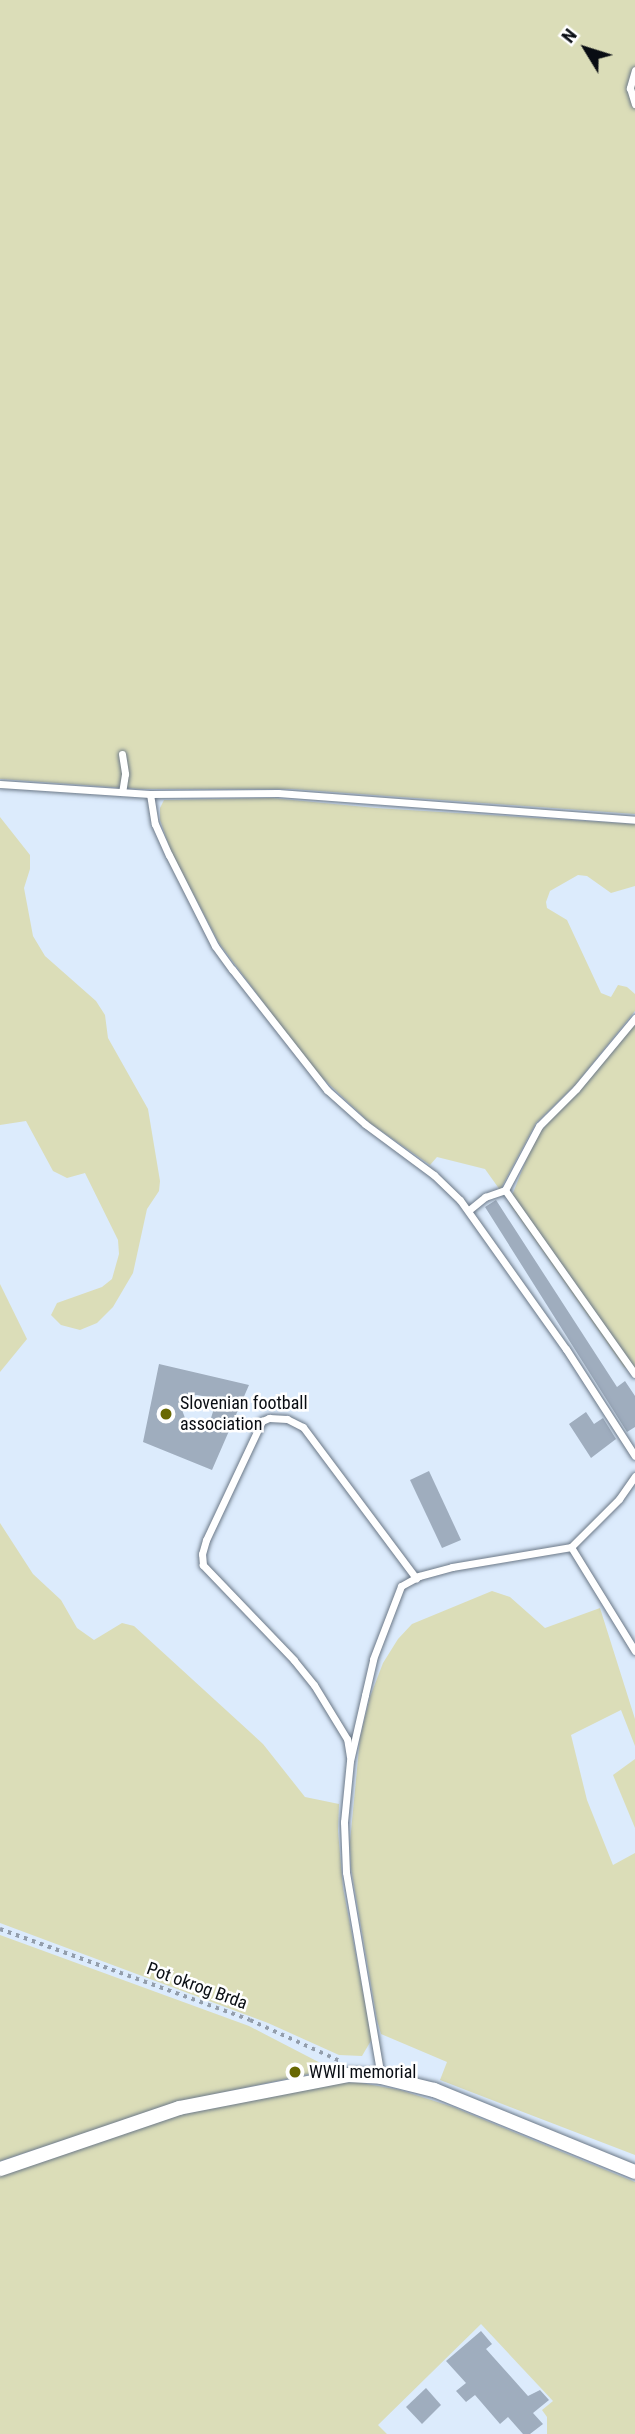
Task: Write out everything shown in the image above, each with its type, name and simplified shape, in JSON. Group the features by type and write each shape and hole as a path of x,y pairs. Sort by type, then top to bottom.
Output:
{"street":[{"path":"0,2169 179,2108 324,2078 381,2077 434,2090 635,2172"}],"lane":[{"path":"635,70 630,88 635,104"},
{"path":"122,754 125,775 122,792"},
{"path":"0,784 150,794 278,793 635,820"},
{"path":"150,794 155,824 215,946 327,1090 365,1124 434,1175 469,1210 566,1349 635,1456"},
{"path":"469,1210 485,1197 505,1190 539,1126 576,1089 635,1018"},
{"path":"505,1190 635,1374"},
{"path":"350,1761 347,1739 314,1685 294,1660 203,1565 206,1540 261,1421 269,1418 287,1419 303,1427 416,1578"},
{"path":"381,2077 346,1872 344,1822 350,1761 373,1659 401,1586 416,1578 452,1567 571,1547 619,1499 635,1476"},
{"path":"571,1547 635,1651"}],"path":[{"name":"Pot okrog Brda","path":"0,1929 250,2020 346,2063"}],"green space":[{"path":"0,0 635,0 635,814 292,789 140,789 0,779"},
{"path":"272,798 376,808 635,824 635,886 611,893 587,876 578,875 550,891 546,902 547,908 567,920 601,993 611,997 618,985 627,987 635,994 635,1011 575,1085 536,1123 500,1190 485,1169 437,1157 430,1165 370,1123 313,1069 219,943 171,851 160,820 160,808 164,800"},
{"path":"0,817 30,855 30,869 24,888 33,936 45,956 96,1001 105,1015 108,1038 148,1109 160,1181 159,1191 147,1209 133,1273 113,1307 97,1323 80,1330 61,1325 51,1315 57,1303 102,1287 112,1279 119,1254 118,1240 85,1173 67,1178 53,1171 26,1121 0,1125"},
{"path":"635,1021 635,1371 624,1367 509,1203 535,1138"},
{"path":"0,1284 27,1339 0,1372"},
{"path":"0,1523 33,1574 61,1600 77,1628 94,1640 122,1623 134,1626 263,1744 305,1797 339,1804 338,1831 343,1888 372,2039 362,2056 339,2055 268,2023 0,1923"},
{"path":"492,1591 510,1597 545,1628 600,1608 635,1719 635,1746 621,1710 571,1735 587,1800 613,1865 635,1853 635,2155 440,2080 447,2062 381,2034 377,2020 351,1868 350,1842 360,1738 370,1697 383,1663 398,1639 412,1624"},
{"path":"635,1759 635,1828 613,1775"},
{"path":"0,1935 249,2026 332,2069 182,2101 0,2161"},
{"path":"356,2082 400,2090 453,2107 635,2182 635,2434 547,2434 547,2417 542,2410 553,2401 481,2324 378,2425 387,2434 0,2434 0,2175 179,2115 330,2084"}],"building":[{"path":"496,1200 617,1387 625,1381 635,1396 635,1427 627,1432 485,1207"},
{"name":"Slovenian football association","path":"159,1364 249,1385 212,1470 143,1442","holes":["189,1396 217,1399 211,1418 201,1426 185,1418 182,1410"]},
{"path":"586,1412 594,1424 603,1418 616,1439 591,1458 569,1424"},
{"path":"429,1471 461,1540 442,1548 410,1480"},
{"path":"481,2331 492,2344 486,2349 528,2396 540,2390 549,2400 533,2413 543,2424 530,2434 523,2434 508,2417 500,2424 475,2395 466,2402 456,2391 466,2383 446,2361"},
{"path":"426,2388 441,2405 422,2424 406,2407"}],"place":[{"name":"Slovenian football association","path":"166,1414"},
{"name":"WWII memorial","path":"295,2072"}]}
